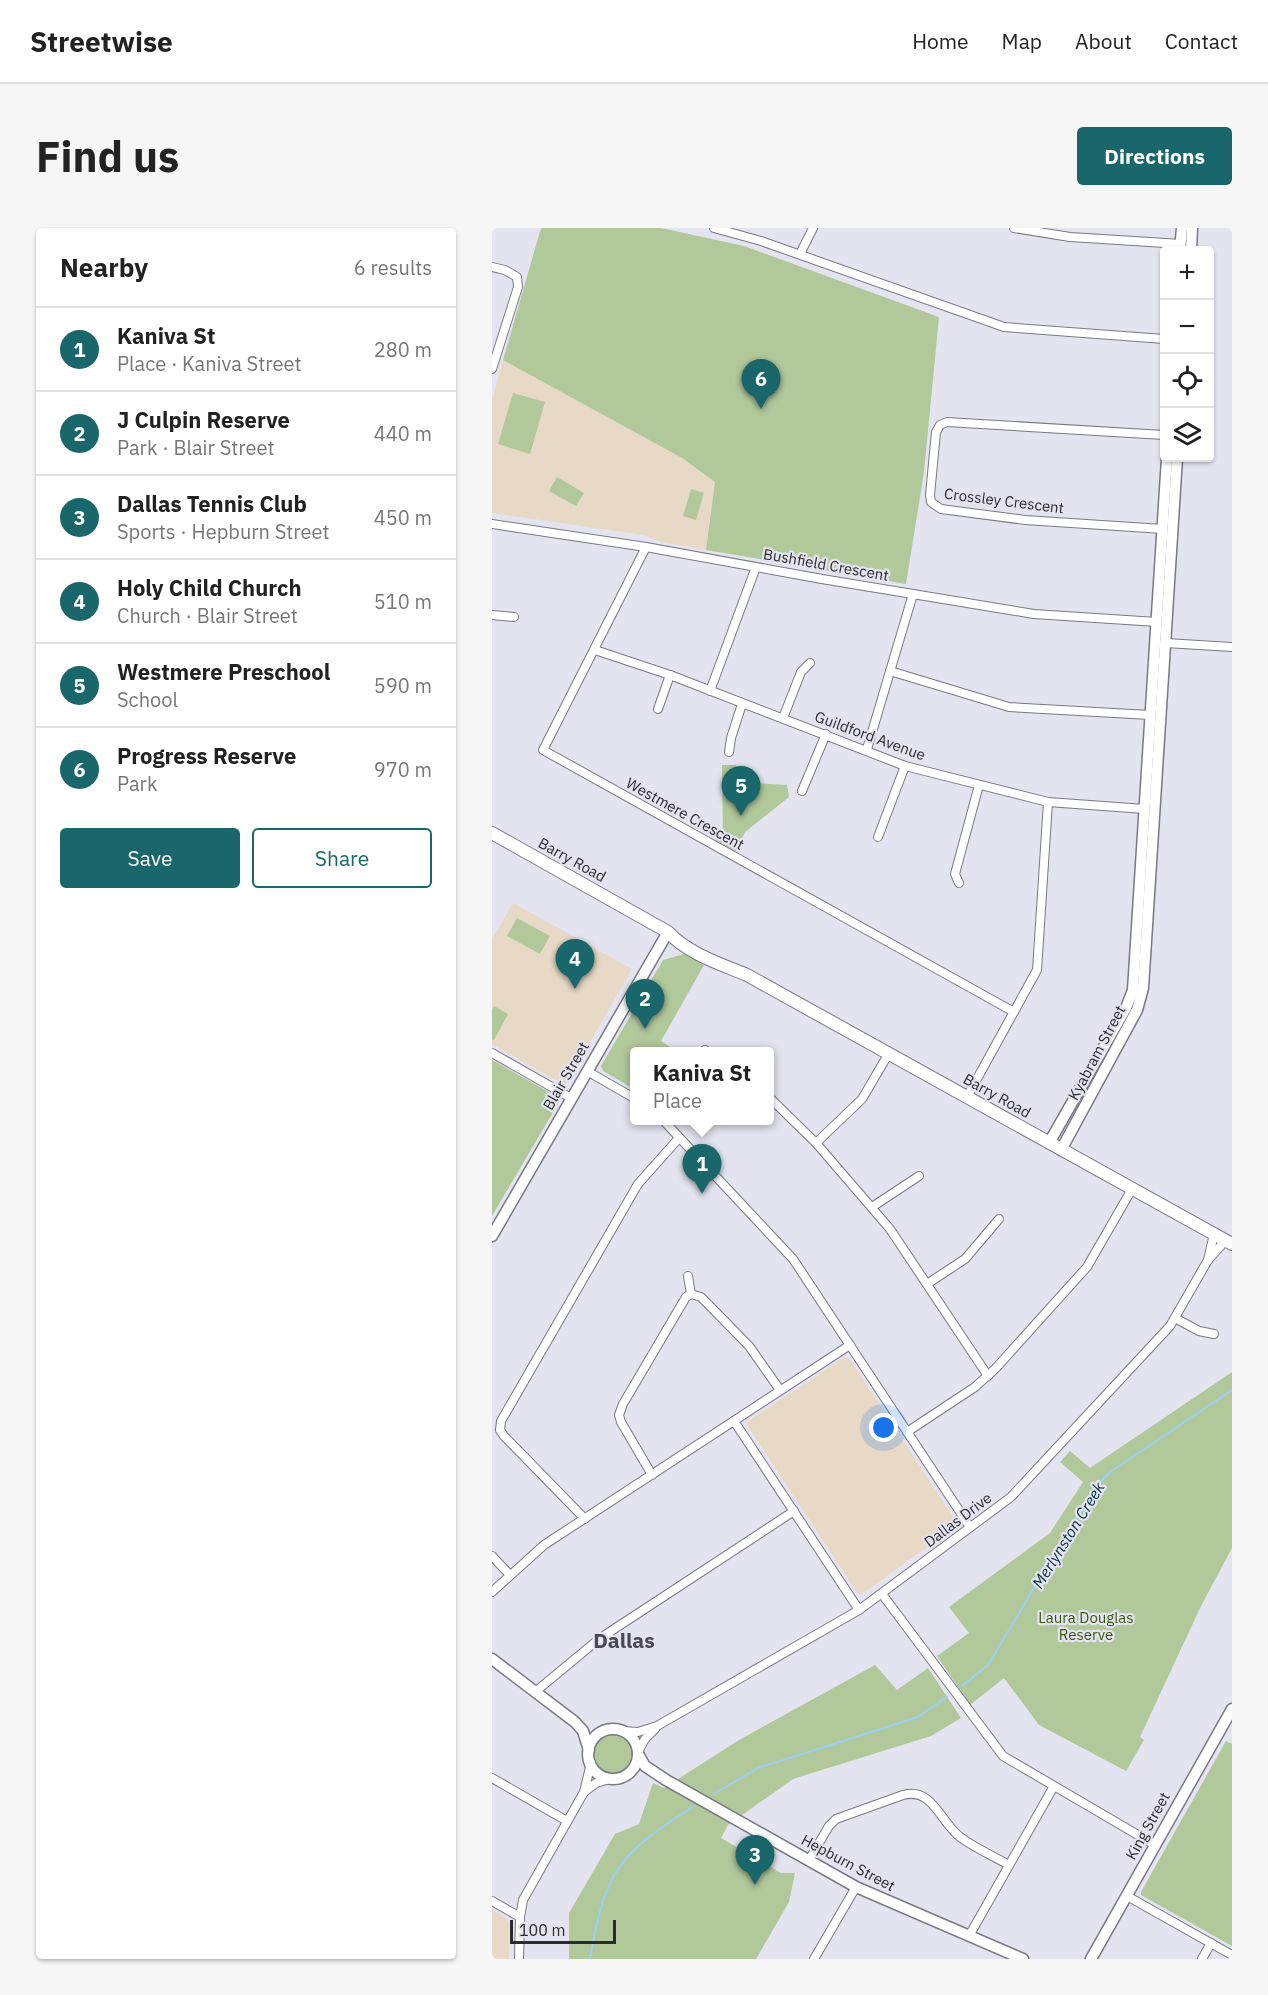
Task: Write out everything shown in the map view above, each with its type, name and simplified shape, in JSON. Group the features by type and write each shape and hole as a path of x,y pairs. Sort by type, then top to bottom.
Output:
{"main road":[{"name":"Barry Road","path":"494,838 668,932 678,942 719,964 747,975 1224,1240"}],"street":[{"path":"716,228 800,254 1004,327 1160,339"},
{"path":"800,254 813,228"},
{"path":"1014,228 1070,237 1160,246"},
{"path":"1182,228 1185,246"},
{"path":"1187,246 1192,228"},
{"path":"492,267 505,270 518,277 518,287 494,354 492,369"},
{"name":"Crossley Crescent","path":"1160,435 947,422 940,425 936,432 930,495 932,502 940,509 1025,520 1162,529"},
{"name":"Kyabram Street","path":"1150,809 1150,716 1170,573 1167,462"},
{"name":"Kyabram Street","path":"1061,1150 1137,1010 1142,996 1139,966 1150,809 1166,643 1161,625 1162,529 1176,462"},
{"name":"Bushfield Crescent","path":"492,524 646,547 1034,614 1161,625"},
{"name":"Westmere Crescent","path":"646,547 543,750 1014,1012"},
{"path":"710,691 756,567"},
{"path":"867,750 913,594"},
{"path":"492,615 514,617"},
{"path":"1166,643 1232,647"},
{"name":"Guildford Avenue","path":"594,650 670,675 905,765 1048,802 1150,809"},
{"path":"783,718 801,672 810,663"},
{"path":"890,670 1009,707 1150,716"},
{"path":"658,709 670,675"},
{"path":"729,752 742,704"},
{"path":"802,791 826,734"},
{"path":"878,837 905,765"},
{"path":"959,883 955,874 979,785"},
{"path":"967,1097 1037,969 1048,802"},
{"name":"Blair Street","path":"492,1236 668,932"},
{"name":"Kyabram Street","path":"1049,1143 1129,1002 1139,966"},
{"path":"492,1053 571,1098"},
{"path":"816,1143 866,1095 889,1053"},
{"path":"587,1071 630,1096"},
{"path":"774,1102 816,1143 872,1207 896,1238 988,1376"},
{"path":"667,1125 793,1258 970,1527"},
{"path":"585,1519 497,1434 502,1419 638,1184 679,1138"},
{"path":"872,1207 919,1176"},
{"path":"907,1432 975,1388 988,1376 1087,1267 1132,1189"},
{"path":"927,1284 965,1259 999,1219"},
{"name":"Dallas Drive","path":"623,1731 638,1732 657,1726 859,1610 1017,1492 1175,1318 1208,1260 1224,1240"},
{"path":"688,1276 691,1294"},
{"path":"652,1475 623,1428 619,1415 623,1404 683,1299 691,1294 701,1297 749,1346 780,1390"},
{"path":"1175,1318 1198,1331 1214,1334"},
{"path":"492,1592 544,1545 850,1345"},
{"path":"608,1416 619,1415"},
{"path":"734,1421 859,1610"},
{"path":"536,1692 598,1640 794,1511"},
{"path":"492,1556 510,1575"},
{"path":"882,1594 1003,1756 1155,1845"},
{"path":"492,1659 575,1722 586,1728 623,1731 635,1741 638,1753 636,1765 628,1774 596,1783 584,1792"},
{"name":"King Street","path":"1091,1959 1232,1709"},
{"path":"519,1959 520,1917 526,1893 584,1792 589,1775 591,1763 589,1750 583,1731 575,1722"},
{"name":"Dallas Drive","path":"638,1753 645,1739 657,1726"},
{"path":"589,1750 595,1738 604,1731"},
{"name":"Hepburn Street","path":"638,1753 645,1766 666,1780 856,1887 1023,1959"},
{"path":"591,1763 596,1772 613,1778"},
{"name":"Hepburn Street","path":"628,1774 643,1772 666,1780"},
{"path":"492,1778 567,1821"},
{"path":"969,1936 1054,1786"},
{"path":"809,1860 829,1826 836,1819 903,1795 915,1794 930,1801 959,1836 1009,1865"},
{"path":"814,1959 856,1887"},
{"path":"1127,1896 1232,1955"},
{"path":"492,1901 520,1917"},
{"path":"1202,1959 1211,1943"}],"shaded area":[{"path":"503,360 682,458 715,482 706,550 661,542 644,535 492,513 492,400"},
{"path":"513,903 632,969 566,1084 492,1044 492,939"},
{"path":"845,1357 849,1358 956,1521 956,1526 862,1594 858,1594 747,1425 748,1421"},
{"path":"492,1910 506,1918 509,1923 509,1959 492,1959"}],"green space":[{"path":"541,228 661,228 744,246 939,317 924,472 906,584 706,550 715,482 682,458 503,360"},
{"path":"513,393 545,402 530,454 498,444"},
{"path":"557,477 584,493 576,506 549,491"},
{"path":"691,489 704,493 696,520 683,516"},
{"path":"722,765 735,765 756,783 787,785 789,797 745,832 734,854 713,843 716,838 723,840"},
{"path":"517,918 550,936 540,954 507,936"},
{"path":"684,954 704,965 661,1041 670,1047 630,1047 630,1087 603,1071 601,1066 663,960"},
{"path":"494,1006 508,1014 494,1040 492,1039 492,1010"},
{"path":"492,1060 556,1096 558,1104 492,1216"},
{"name":"Laura Douglas Reserve","path":"1232,1372 1232,1548 1201,1606 1140,1737 1144,1740 1126,1771 1039,1725 1004,1678 970,1705 937,1656 969,1633 949,1607 1050,1533 1083,1482 1060,1462 1070,1451 1090,1468"},
{"path":"875,1665 897,1690 928,1668 961,1718 931,1736 793,1779 728,1825 721,1838 781,1873 795,1873 789,1902 756,1959 569,1959 569,1913 615,1834 639,1824 653,1783 664,1788 739,1740"},
{"path":"614,1732 629,1739 636,1754 629,1769 614,1776 599,1769 592,1754 599,1739"},
{"path":"1226,1741 1232,1744 1232,1946 1141,1895"}],"waterway":[{"name":"Merlynston Creek","path":"962,1686 988,1665 1088,1498 1105,1477 1232,1390"},
{"name":"Merlynston Creek","path":"714,1794 758,1768 918,1717 947,1697"},
{"name":"Merlynston Creek","path":"590,1959 602,1904 619,1867 648,1838 694,1806"}],"place":[{"name":"Progress Reserve","path":"761,409"},
{"name":"Westmere Preschool","path":"741,816"},
{"name":"Holy Child Church","path":"575,989"},
{"name":"J Culpin Reserve","path":"645,1029"},
{"name":"Kaniva St","path":"702,1194"},
{"name":"Dallas Tennis Club","path":"755,1885"}],"district":[{"name":"Dallas","path":"624,1641"}]}
